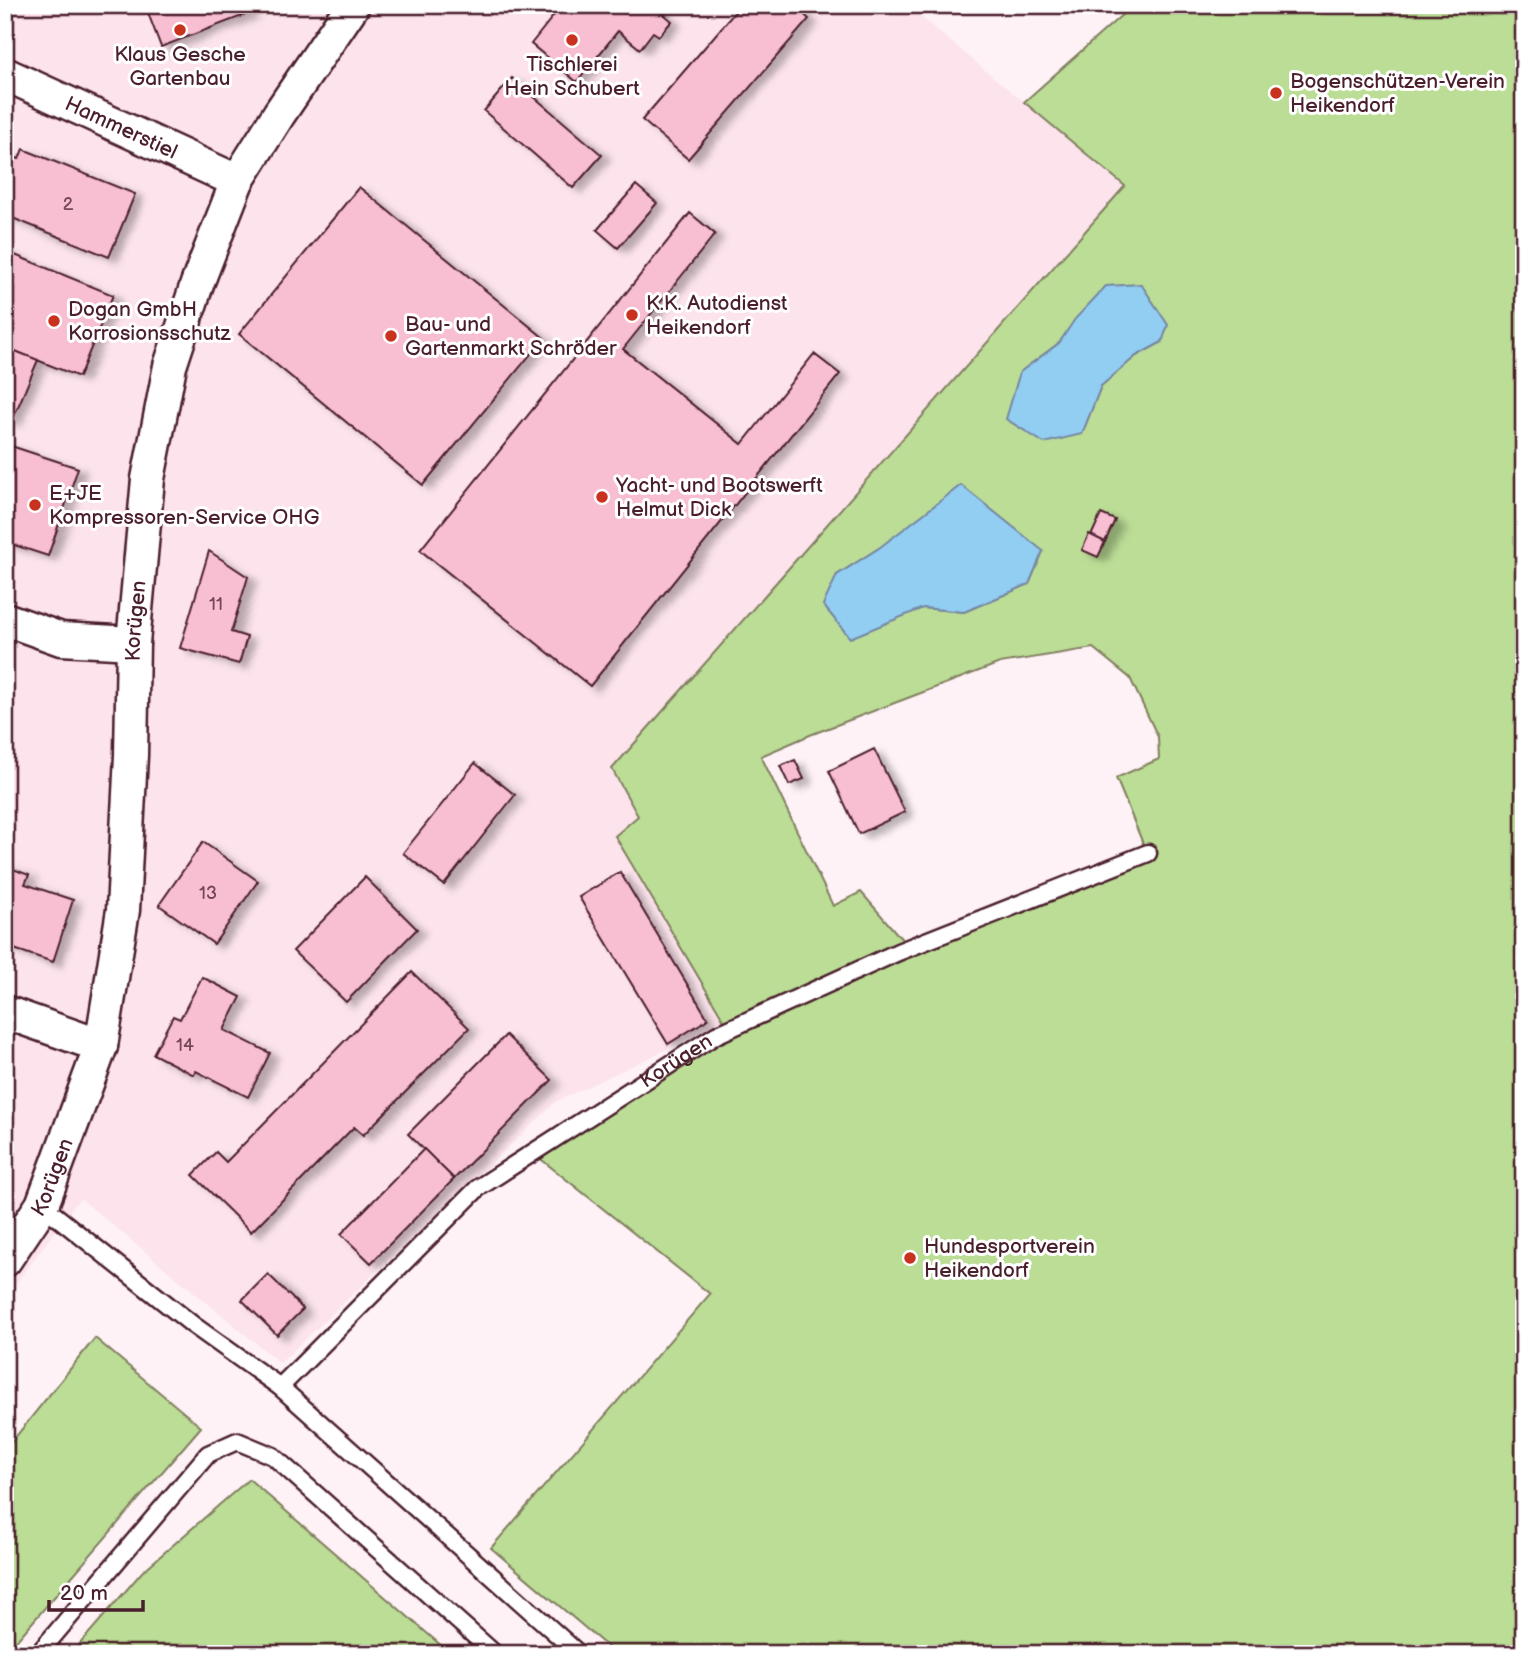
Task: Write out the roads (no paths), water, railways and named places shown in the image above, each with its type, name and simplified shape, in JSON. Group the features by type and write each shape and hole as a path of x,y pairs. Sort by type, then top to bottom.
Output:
{"street":[{"name":"Korügen","path":"5,1260 42,1205 101,1046 124,910 133,643 148,479 170,366 237,181 353,5"},
{"name":"Hammerstiel","path":"5,75 237,181"},
{"path":"5,619 61,639 133,643"},
{"path":"5,1012 101,1046"}],"lane":[{"name":"Korügen","path":"280,1387 478,1188 716,1035 898,952 1148,853"},
{"path":"42,1205 193,1325 280,1387 579,1654"},
{"path":"38,1654 208,1454 237,1441 273,1456 495,1654"}],"water":[{"path":"1141,284 1168,325 1162,342 1136,356 1101,386 1082,434 1044,443 1006,419 1020,372 1059,343 1075,319 1106,286"},
{"path":"961,485 1043,551 1029,584 964,612 923,608 850,638 823,605 837,575 879,548"}],"place":[{"name":"Klaus Gesche Gartenbau","path":"180,30"},
{"name":"Tischlerei Hein Schubert","path":"572,40"},
{"name":"Bogenschützen-Verein Heikendorf","path":"1276,93"},
{"name":"K.K. Autodienst Heikendorf","path":"632,315"},
{"name":"Dogan GmbH Korrosionsschutz","path":"54,321"},
{"name":"Bau- und Gartenmarkt Schröder","path":"391,336"},
{"name":"Yacht- und Bootswerft Helmut Dick","path":"602,497"},
{"name":"E+JE Kompressoren-Service OHG","path":"35,505"},
{"name":"Hundesportverein Heikendorf","path":"910,1258"}]}
